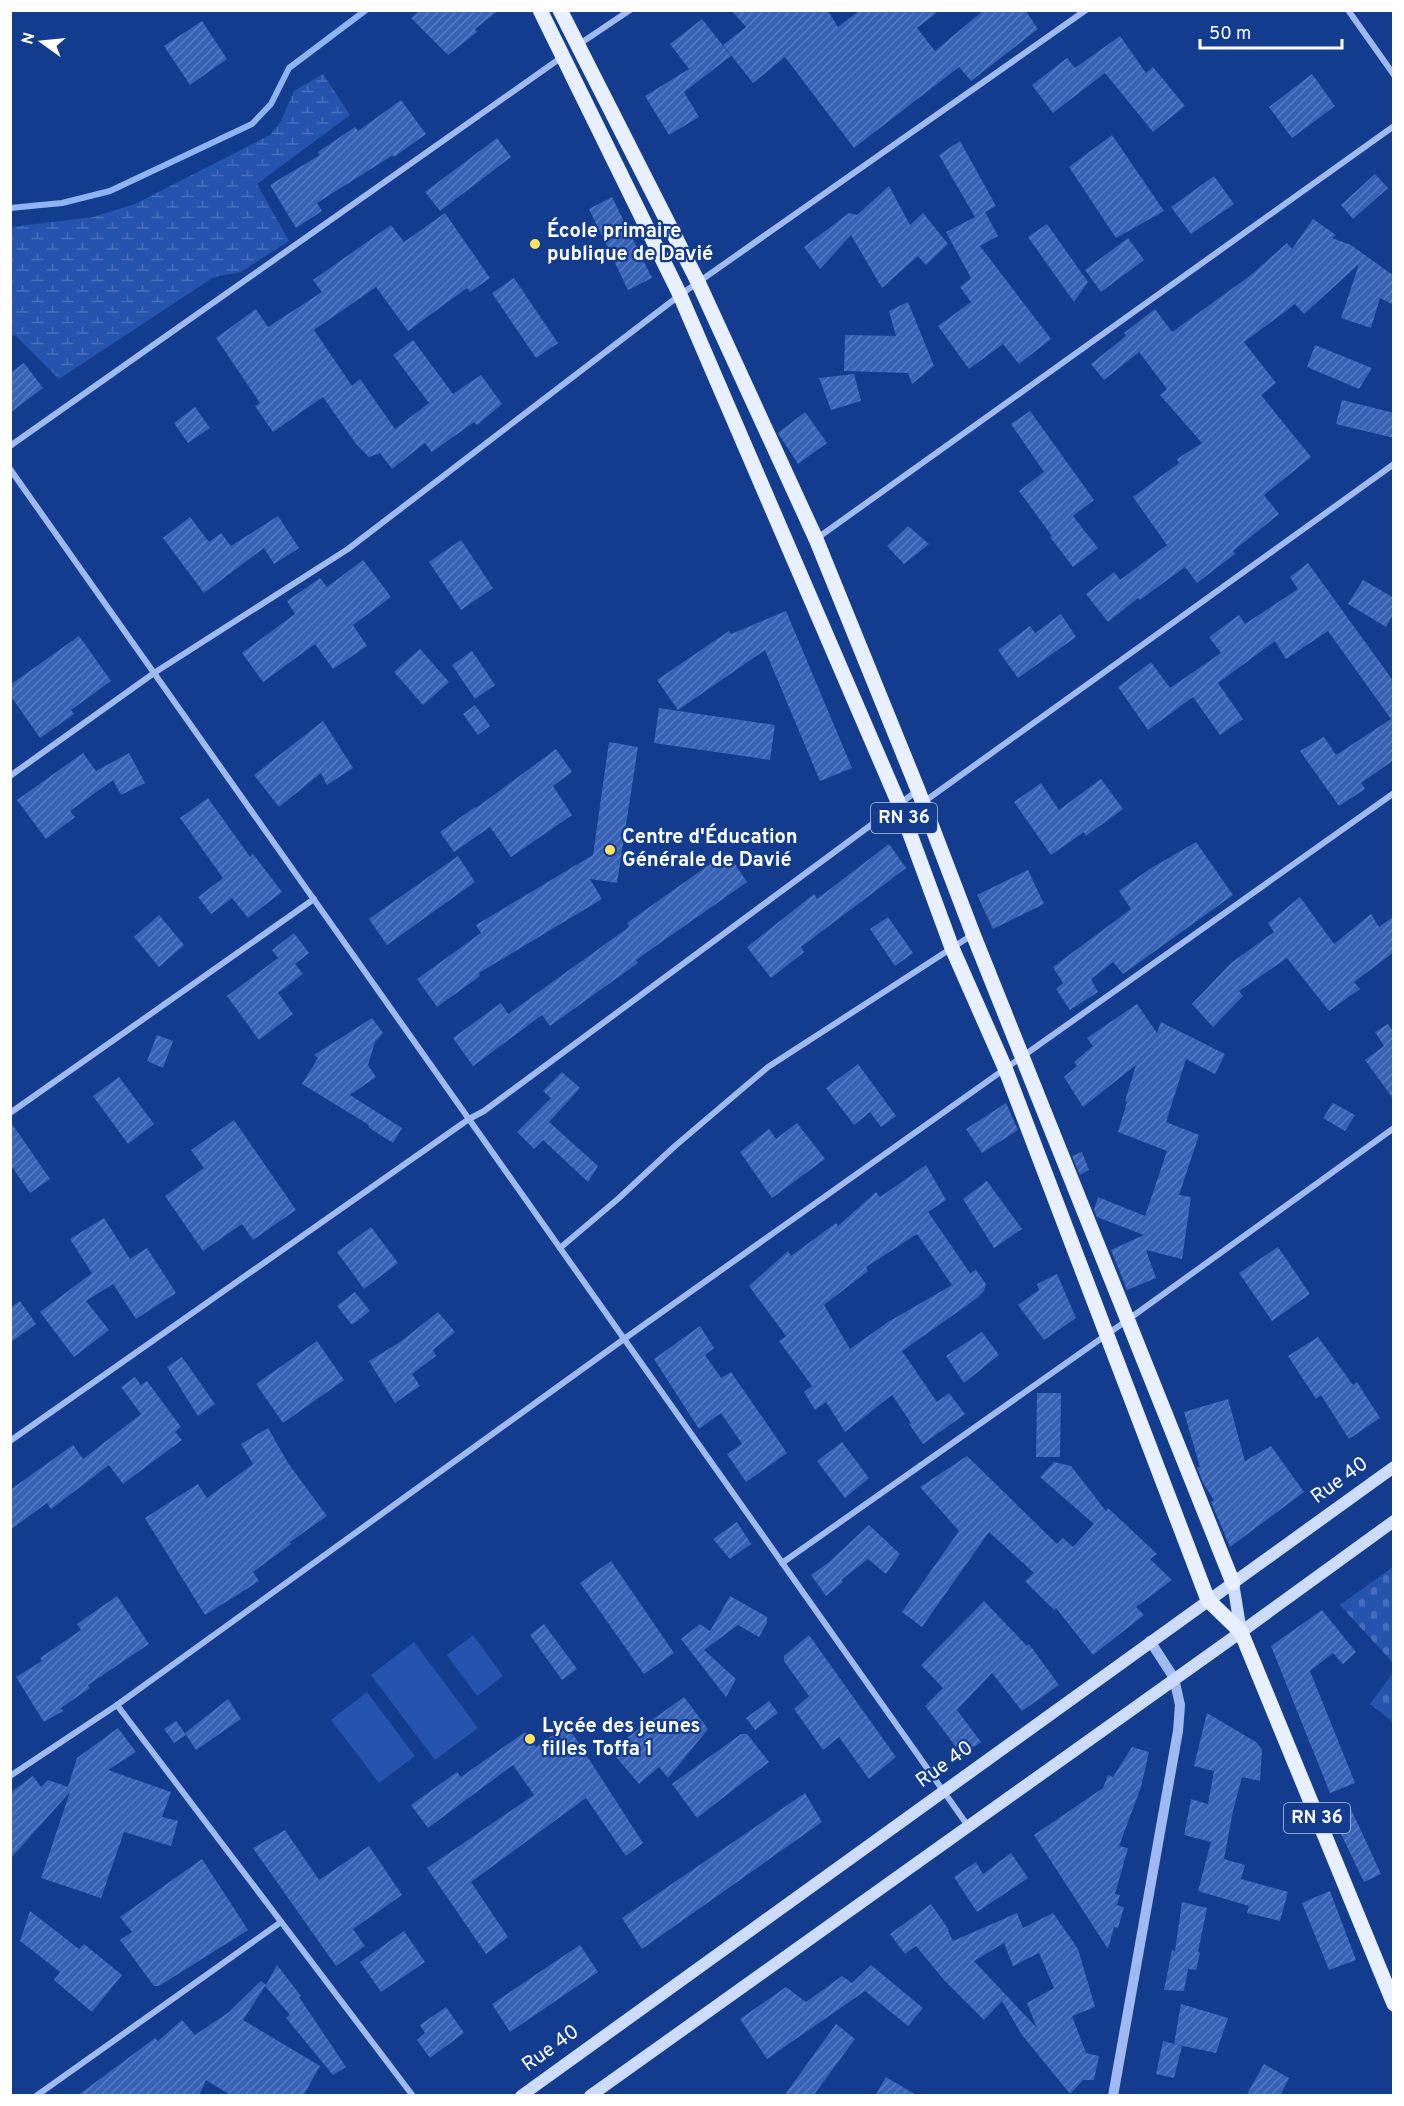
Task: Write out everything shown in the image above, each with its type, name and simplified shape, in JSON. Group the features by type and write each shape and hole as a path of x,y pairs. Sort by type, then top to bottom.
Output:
{"main road":[{"name":"RN 36","path":"540,10 680,295 898,804 952,948 1005,1068 1208,1600 1241,1632"},
{"name":"RN 36","path":"560,10 698,282 816,539 1126,1321 1233,1582 1241,1632 1394,2004"},
{"name":"Rue 40","path":"521,2096 1394,1467"},
{"path":"590,2096 1394,1521"}],"street":[{"path":"578,46 630,10"},
{"path":"10,776 154,673 348,549 680,295 1086,10"},
{"path":"1348,10 1394,75"},
{"path":"10,446 563,56"},
{"path":"816,539 1394,126"},
{"path":"10,1441 469,1119 484,1111 898,804 920,797 1394,464"},
{"path":"10,469 968,1826"},
{"path":"10,1776 117,1705 624,1339 1394,793"},
{"path":"10,1113 314,899"},
{"path":"560,1248 768,1067 973,934"},
{"path":"782,1563 1126,1321 1394,1128"},
{"path":"1113,2096 1178,1731 1180,1705 1174,1678 1150,1641"},
{"path":"117,1705 413,2096"},
{"path":"36,2096 281,1922"}],"green space":[{"path":"323,74 350,115 257,184 289,241 241,272 214,277 59,379 15,335 11,337 11,227 93,217 135,204 270,135 281,121 294,91"},
{"path":"1393,1567 1393,1663 1340,1605"},
{"path":"473,1635 503,1676 477,1696 447,1655"},
{"path":"414,1642 478,1728 435,1760 371,1675"},
{"path":"1393,1673 1393,1722 1370,1704"},
{"path":"367,1692 415,1756 379,1783 331,1720"}],"building":[{"path":"421,10 499,10 475,29 477,32 448,55 411,18"},
{"path":"731,10 827,10 838,27 860,10 940,10 917,28 935,51 984,10 1025,10 1038,29 971,81 959,67 854,148 785,57 753,83 723,45 746,27"},
{"path":"702,19 731,56 684,92 699,117 669,135 645,96 689,69 670,44"},
{"path":"202,21 227,59 190,85 164,46"},
{"path":"1120,36 1146,73 1153,67 1185,106 1153,132 1105,73 1053,113 1032,85 1067,58 1075,68"},
{"path":"1312,74 1335,106 1292,138 1269,107"},
{"path":"401,100 426,134 394,157 393,155 317,203 322,211 296,228 270,185 320,155 318,152 355,127 358,131"},
{"path":"1112,135 1164,211 1116,238 1069,167"},
{"path":"497,138 511,157 440,211 425,192"},
{"path":"960,141 996,206 985,212 998,236 980,246 1051,339 1019,364 1003,344 969,369 938,326 971,302 960,287 971,278 946,232 975,217 939,155"},
{"path":"1375,174 1388,188 1353,219 1341,205"},
{"path":"1214,176 1234,204 1191,234 1171,207"},
{"path":"889,186 910,225 923,213 948,244 926,265 918,256 882,288 851,235 820,269 804,247 849,213 857,215"},
{"path":"612,197 652,278 628,290 589,209"},
{"path":"445,213 490,278 470,292 467,288 408,331 376,287 314,330 352,386 360,379 395,429 429,403 393,355 413,340 453,394 481,375 502,404 477,425 474,422 432,452 425,443 392,469 380,453 369,457 356,444 323,397 273,432 255,406 260,403 216,338 256,309 268,327 322,292 313,280 391,225 404,242"},
{"path":"1313,219 1336,235 1332,238 1351,245 1394,276 1394,305 1380,298 1371,328 1341,318 1359,264 1304,314 1295,304 1244,342 1276,383 1261,395 1311,457 1264,495 1279,514 1233,551 1235,554 1197,583 1185,567 1140,600 1138,598 1108,622 1086,594 1114,572 1120,580 1167,545 1133,497 1179,463 1177,459 1202,443 1160,395 1167,389 1139,352 1104,380 1091,364 1126,336 1124,333 1155,309 1172,332 1251,275 1287,243 1292,249"},
{"path":"1047,224 1088,282 1074,302 1028,237"},
{"path":"1128,238 1144,260 1101,292 1085,270"},
{"path":"514,278 558,343 536,358 492,293"},
{"path":"908,302 934,366 912,384 908,373 844,371 845,335 896,336 889,311"},
{"path":"1315,345 1372,368 1359,389 1307,367"},
{"path":"24,363 43,388 10,413 10,373"},
{"path":"854,374 861,401 831,410 819,378"},
{"path":"1342,400 1394,413 1394,438 1336,424"},
{"path":"195,407 210,428 188,443 174,423"},
{"path":"1030,411 1094,500 1073,516 1098,548 1073,567 1019,491 1044,472 1011,424"},
{"path":"805,412 827,443 798,464 778,433"},
{"path":"278,516 299,548 274,564 264,548 204,593 163,538 190,517 209,542 221,533 231,546"},
{"path":"908,526 929,544 904,564 887,546"},
{"path":"461,540 493,588 461,610 429,562"},
{"path":"363,560 391,597 353,625 367,646 333,669 315,644 263,682 242,653 295,614 287,601 320,578 327,587"},
{"path":"1308,563 1394,682 1394,760 1361,783 1365,789 1339,806 1300,751 1324,737 1336,755 1391,719 1328,631 1286,659 1275,641 1218,683 1243,719 1220,735 1193,697 1148,730 1118,687 1151,662 1170,688 1221,653 1209,637 1239,615 1245,624 1298,589 1290,577"},
{"path":"1363,580 1394,598 1394,613 1386,627 1348,604"},
{"path":"786,611 852,768 820,781 765,650 678,710 657,680 729,631 731,634"},
{"path":"1061,614 1076,637 1018,678 998,650 1030,626 1035,633"},
{"path":"79,636 111,681 71,710 74,714 40,738 10,695 10,685"},
{"path":"420,649 449,682 423,705 394,672"},
{"path":"472,651 495,685 475,699 452,665"},
{"path":"475,705 490,726 478,735 463,714"},
{"path":"659,708 775,725 770,760 654,743"},
{"path":"323,721 353,768 327,785 321,773 279,807 254,775"},
{"path":"609,742 638,747 617,883 590,879 602,899 479,973 480,976 437,1007 417,979 481,933 476,925 593,855"},
{"path":"556,749 572,772 553,786 572,815 511,857 490,827 454,852 440,832"},
{"path":"83,753 96,771 129,753 145,783 121,795 113,780 70,811 75,817 46,839 17,800"},
{"path":"1101,779 1123,809 1086,836 1084,832 1051,855 1014,802 1041,783 1059,810"},
{"path":"208,798 250,857 253,854 282,892 248,918 232,898 211,914 198,897 223,878 180,818"},
{"path":"1196,842 1233,895 1123,974 1113,962 1091,979 1098,992 1070,1010 1056,989 1063,983 1053,967 1131,909 1119,891 1148,870"},
{"path":"889,844 906,868 801,947 804,952 771,978 747,947 814,894 817,899"},
{"path":"727,852 747,882 636,960 638,963 550,1026 542,1015 473,1066 453,1038 501,1003 508,1014 629,927 627,923"},
{"path":"458,856 475,882 387,945 369,919"},
{"path":"1028,870 1044,904 993,929 977,895"},
{"path":"1300,897 1334,944 1371,914 1379,927 1394,916 1394,952 1354,982 1360,989 1329,1011 1287,958 1239,991 1243,996 1213,1027 1192,1004 1231,963 1274,932 1268,923"},
{"path":"159,915 184,945 159,967 134,937"},
{"path":"888,917 913,953 895,966 870,929"},
{"path":"294,933 309,953 295,964 303,974 278,993 293,1014 259,1040 227,996 278,958 272,950"},
{"path":"1137,1004 1157,1033 1161,1022 1225,1054 1215,1074 1186,1059 1166,1122 1199,1135 1179,1195 1191,1197 1182,1259 1146,1250 1156,1278 1127,1290 1111,1250 1144,1235 1097,1217 1094,1210 1098,1197 1145,1216 1167,1151 1118,1132 1136,1065 1083,1107 1064,1077 1077,1066 1074,1062 1093,1046 1087,1038"},
{"path":"372,1018 383,1033 375,1042 368,1065 376,1077 350,1095 402,1128 393,1143 368,1127 369,1125 302,1084 318,1058 314,1055"},
{"path":"1388,1024 1394,1033 1394,1100 1365,1060 1384,1046 1375,1032"},
{"path":"157,1035 173,1041 163,1068 147,1061"},
{"path":"858,1064 896,1116 881,1127 870,1112 854,1125 826,1088"},
{"path":"562,1072 580,1088 549,1122 598,1166 588,1182 543,1140 534,1149 517,1132 551,1098 543,1091"},
{"path":"119,1077 154,1124 128,1144 93,1096"},
{"path":"1006,1103 1018,1130 982,1153 966,1129"},
{"path":"1333,1103 1355,1115 1345,1131 1323,1118"},
{"path":"234,1120 296,1210 253,1240 242,1224 203,1251 165,1196 204,1168 191,1150"},
{"path":"10,1121 50,1179 30,1193 10,1164"},
{"path":"797,1123 825,1159 772,1198 740,1152 769,1129 776,1139"},
{"path":"1082,1152 1089,1170 1080,1175 1072,1156"},
{"path":"926,1165 946,1200 928,1212 970,1273 976,1270 986,1284 984,1291 976,1299 902,1351 937,1402 949,1393 965,1414 923,1444 892,1395 845,1432 826,1402 815,1410 804,1392 812,1386 779,1341 786,1336 749,1286 788,1251 791,1256 836,1223 838,1226 876,1192 880,1197","holes":["917,1234 952,1285 888,1322 850,1349 824,1305 868,1271 866,1267"]},
{"path":"987,1181 1022,1229 994,1248 963,1199"},
{"path":"104,1218 130,1259 147,1248 176,1293 136,1319 113,1284 86,1301 109,1330 74,1357 40,1312 92,1273 70,1239"},
{"path":"371,1227 398,1263 364,1289 337,1252"},
{"path":"1278,1247 1310,1294 1272,1321 1239,1273"},
{"path":"1057,1274 1076,1318 1044,1340 1018,1305 1039,1290 1037,1284"},
{"path":"355,1292 370,1311 352,1325 337,1306"},
{"path":"20,1301 36,1324 10,1343 10,1308"},
{"path":"438,1312 455,1332 433,1350 436,1356 412,1374 420,1386 395,1403 369,1361 400,1342"},
{"path":"700,1326 714,1348 705,1355 721,1378 731,1372 787,1453 746,1482 727,1454 742,1444 721,1413 699,1429 654,1359"},
{"path":"982,1332 999,1355 964,1383 946,1356"},
{"path":"1318,1337 1353,1385 1357,1382 1380,1418 1349,1439 1321,1395 1316,1399 1288,1356"},
{"path":"317,1341 344,1380 283,1423 256,1384"},
{"path":"182,1357 215,1404 198,1416 167,1367"},
{"path":"135,1377 141,1385 147,1381 181,1427 175,1432 182,1440 123,1484 109,1465 51,1509 47,1503 10,1530 10,1490 73,1445 83,1459 141,1414 121,1387"},
{"path":"1037,1393 1061,1393 1060,1457 1036,1457"},
{"path":"1228,1399 1245,1461 1271,1446 1304,1492 1230,1547 1211,1502 1214,1500 1203,1483 1197,1467 1200,1467 1184,1412"},
{"path":"268,1428 288,1463 327,1516 253,1572 259,1581 205,1615 145,1518 198,1484 207,1498 253,1464 241,1444"},
{"path":"842,1442 869,1478 845,1498 817,1461"},
{"path":"967,1456 1057,1544 1063,1538 1073,1547 1094,1524 1040,1477 1054,1462 1071,1466 1106,1511 1108,1508 1157,1554 1150,1559 1172,1580 1136,1607 1144,1615 1093,1655 1056,1608 1054,1610 1025,1581 1034,1573 989,1532 922,1627 902,1612 959,1531 920,1487"},
{"path":"737,1522 751,1544 730,1559 713,1539"},
{"path":"869,1525 900,1554 886,1574 868,1559 841,1580 843,1582 826,1596 811,1575 829,1562"},
{"path":"611,1561 674,1653 644,1674 580,1583"},
{"path":"117,1596 149,1644 88,1685 90,1688 61,1708 63,1711 44,1722 16,1677 42,1661 40,1658 81,1630 77,1624"},
{"path":"730,1596 767,1617 767,1623 759,1637 738,1625 704,1650 736,1679 726,1697 681,1639 700,1624 710,1631"},
{"path":"984,1601 1027,1646 1029,1644 1059,1685 1022,1711 992,1673 957,1710 981,1742 962,1755 925,1706 943,1688 921,1665"},
{"path":"1322,1610 1356,1652 1343,1664 1333,1653 1310,1671 1355,1783 1330,1793 1271,1646"},
{"path":"544,1624 577,1669 562,1680 530,1635"},
{"path":"809,1635 896,1757 869,1779 839,1737 823,1750 794,1709 809,1696 784,1661 784,1656"},
{"path":"684,1697 708,1729 668,1778 659,1767 639,1784 610,1750"},
{"path":"228,1699 241,1719 196,1750 185,1733"},
{"path":"769,1701 778,1713 755,1730 746,1718"},
{"path":"1207,1713 1256,1742 1262,1749 1260,1781 1242,1777 1224,1859 1245,1865 1241,1879 1288,1892 1280,1921 1247,1913 1249,1906 1198,1891 1211,1842 1184,1835 1191,1799 1208,1804 1214,1771 1194,1766"},
{"path":"176,1721 186,1735 174,1743 164,1729"},
{"path":"567,1725 643,1843 626,1856 586,1798 471,1882 508,1937 486,1954 427,1868 534,1795 513,1765 428,1828 411,1805 457,1772 461,1777 525,1732 536,1747"},
{"path":"118,1728 136,1752 108,1770 171,1792 162,1817 178,1821 171,1846 124,1832 101,1898 41,1878 70,1792 10,1859 10,1793 33,1776 41,1787 48,1780 68,1787 77,1758"},
{"path":"741,1734 747,1734 769,1762 697,1818 672,1784"},
{"path":"1132,1747 1149,1752 1141,1787 1119,1846 1128,1848 1115,1894 1120,1895 1117,1905 1124,1907 1118,1928 1114,1927 1108,1949 1034,1835 1103,1788 1108,1775 1113,1777"},
{"path":"805,1793 822,1822 642,1949 622,1918"},
{"path":"1350,1807 1381,1874 1364,1882 1332,1815"},
{"path":"285,1830 319,1880 369,1846 402,1895 353,1929 365,1946 336,1966 253,1848"},
{"path":"1011,1853 1028,1878 977,1912 954,1877 976,1862 983,1874"},
{"path":"202,1859 248,1930 159,1986 154,1986 120,1940 132,1932 120,1917"},
{"path":"1330,1891 1356,1960 1329,1970 1302,1903"},
{"path":"1182,1902 1207,1908 1198,1952 1200,1953 1196,1970 1188,1969 1184,1991 1164,1990 1172,1950 1175,1951"},
{"path":"931,1904 949,1930 953,1941 1017,1913 1023,1928 1053,1913 1078,1949 1095,2007 1072,2016 1086,2053 1099,2056 1094,2080 1083,2080 1070,2094 1022,2035 1002,2001 984,2020 944,1980 916,1946 905,1954 890,1934","holes":["1004,1943 1013,1966 1039,1953 1054,1988 1027,2003 1037,2028 974,1961"]},
{"path":"30,1911 79,1949 84,1944 122,1975 92,2012 54,1980 60,1972 20,1941"},
{"path":"404,1931 425,1962 381,1992 360,1962"},
{"path":"580,1945 598,1972 510,2032 492,2004"},
{"path":"277,1965 301,1996 299,1997 346,2067 333,2075 286,2018 290,2015 265,1986 243,2020 320,2066 303,2096 232,2096 206,2080 199,2096 77,2096 155,2038 158,2041 182,2020 195,2035 229,2012 261,1981 266,1985"},
{"path":"871,1965 923,2008 908,2026 865,1991 767,2059 740,2019 786,1987 806,2002 842,1976 852,1983"},
{"path":"1181,2004 1228,2018 1216,2053 1174,2044"},
{"path":"446,2007 464,2033 430,2058 417,2040 425,2033 420,2025"},
{"path":"836,2024 855,2039 813,2096 784,2096"},
{"path":"1163,2041 1182,2046 1174,2078 1156,2074"},
{"path":"1264,2064 1289,2078 1280,2096 1246,2096"},
{"path":"886,2077 918,2096 875,2096"}],"waterway":[{"path":"10,208 62,203 110,191 252,124 271,104 289,68 366,10"}],"place":[{"name":"École primaire publique de Davié","path":"535,244"},
{"name":"Centre d'Éducation Générale de Davié","path":"610,850"},
{"name":"Lycée des jeunes filles Toffa 1","path":"530,1739"}]}
